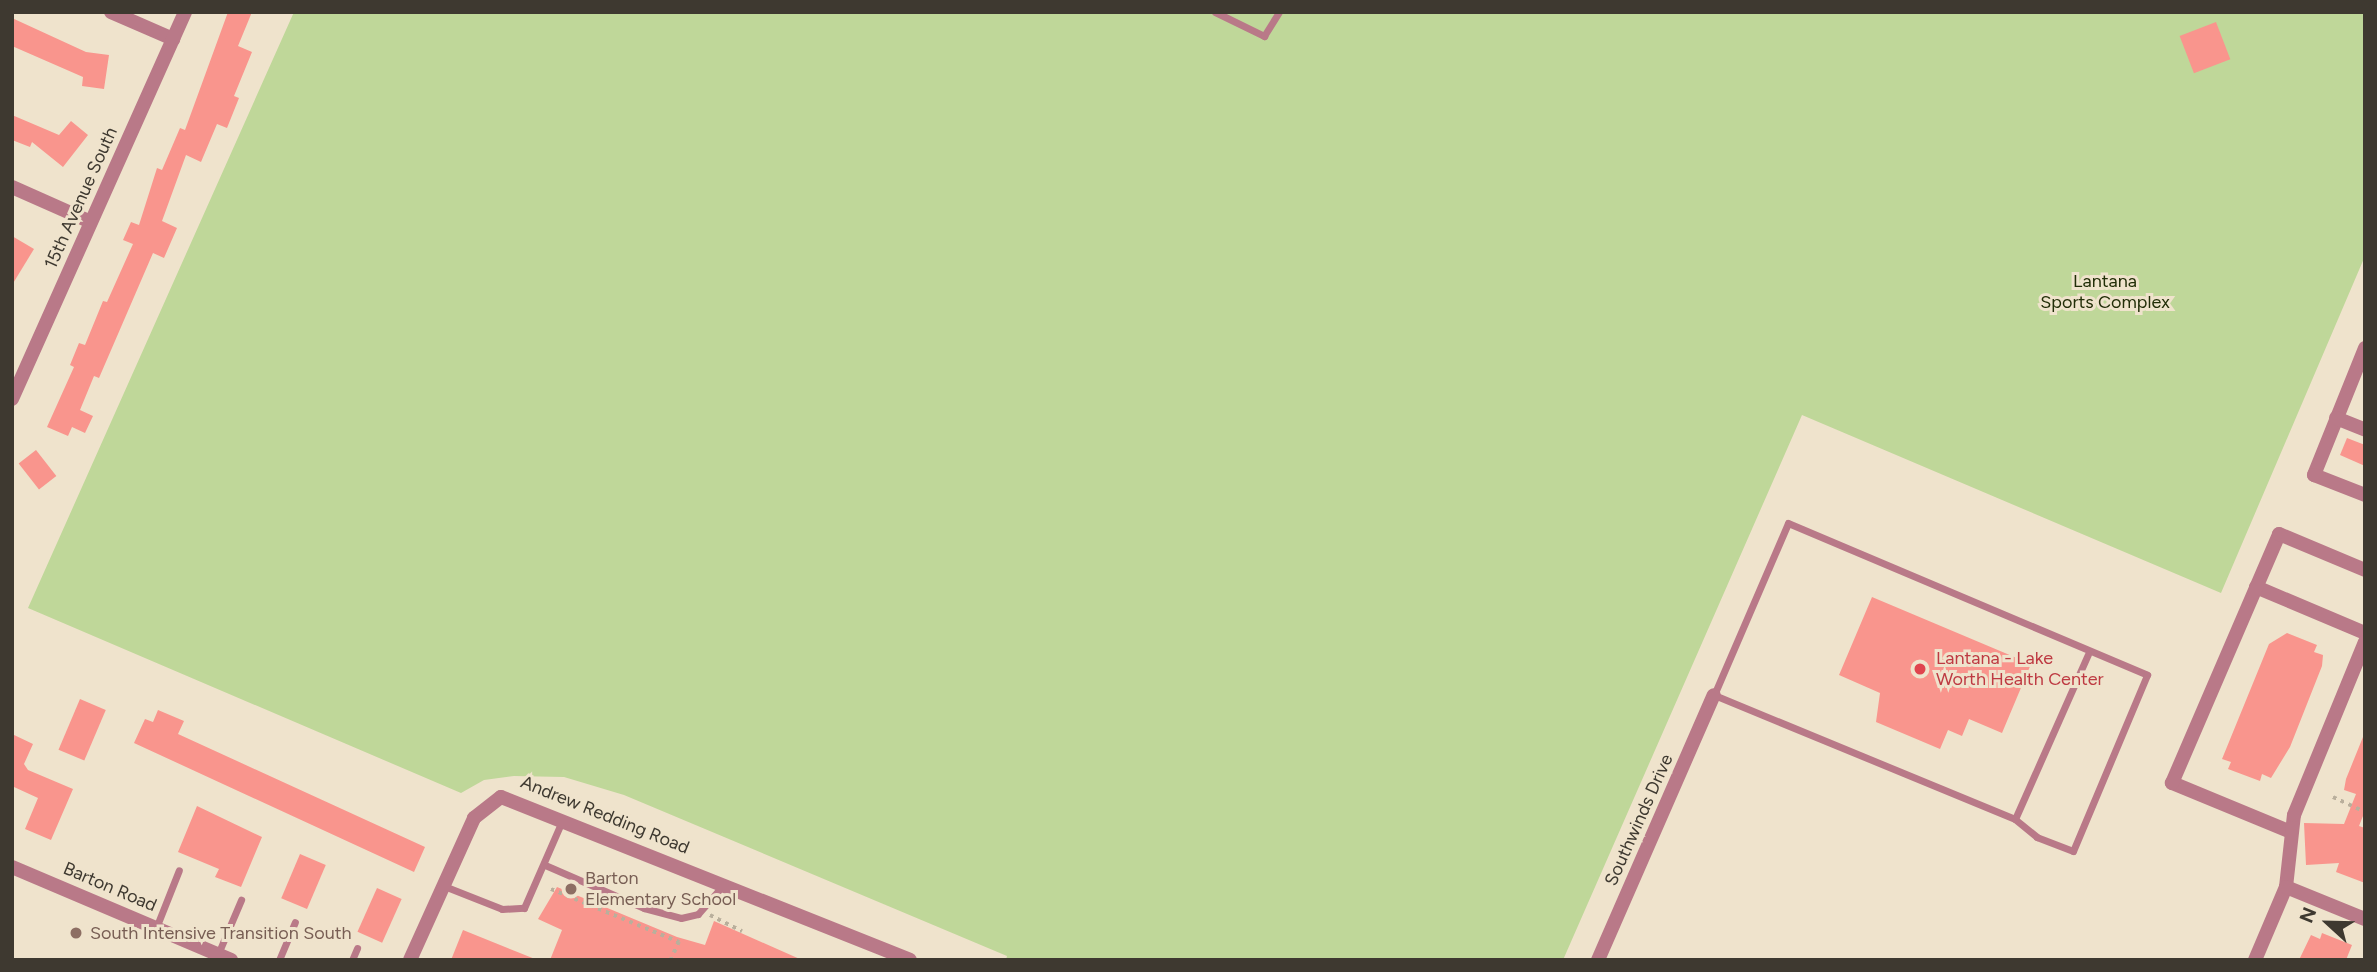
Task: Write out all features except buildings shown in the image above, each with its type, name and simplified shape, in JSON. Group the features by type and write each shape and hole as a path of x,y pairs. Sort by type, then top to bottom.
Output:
{"street":[{"path":"111,12 173,39"},
{"name":"15th Avenue South","path":"12,399 185,12"},
{"path":"12,187 91,222"},
{"path":"2365,348 2314,475 2365,495"},
{"path":"2336,418 2365,430"},
{"path":"2291,832 2172,783 2279,534 2365,570"},
{"path":"2256,587 2365,633"},
{"path":"2255,960 2286,887 2291,832 2365,642"},
{"name":"Southwinds Drive","path":"1598,960 1714,695"},
{"name":"Andrew Redding Road","path":"410,960 474,818 490,800 513,797 910,960"},
{"name":"Barton Road","path":"12,867 224,957"},
{"path":"2286,887 2365,919"}],"lane":[{"path":"1214,12 1264,36 1279,12"},
{"path":"1788,523 2088,654 2147,676 2073,851 2038,837 2015,819 1714,695 1788,523"},
{"path":"2015,819 2088,654"},
{"path":"443,886 514,911 531,901 564,818"},
{"path":"545,865 664,915 681,918 701,911 724,883"},
{"path":"156,928 180,870"},
{"path":"224,957 241,900"},
{"path":"279,960 295,922"},
{"path":"352,960 357,948"}],"path":[{"path":"2333,797 2365,812"},
{"path":"551,889 679,942 671,960"},
{"path":"701,911 742,930"}],"green space":[{"name":"Lantana Sports Complex","path":"294,12 2365,12 2365,256 2221,593 1802,415 1563,960 1006,960 1007,956 624,795 564,777 514,776 484,780 461,793 28,608"}],"place":[{"name":"Lantana - Lake Worth Health Center","path":"1920,669"},
{"name":"Barton Elementary School","path":"571,889"},
{"name":"South Intensive Transition South","path":"76,933"}]}
